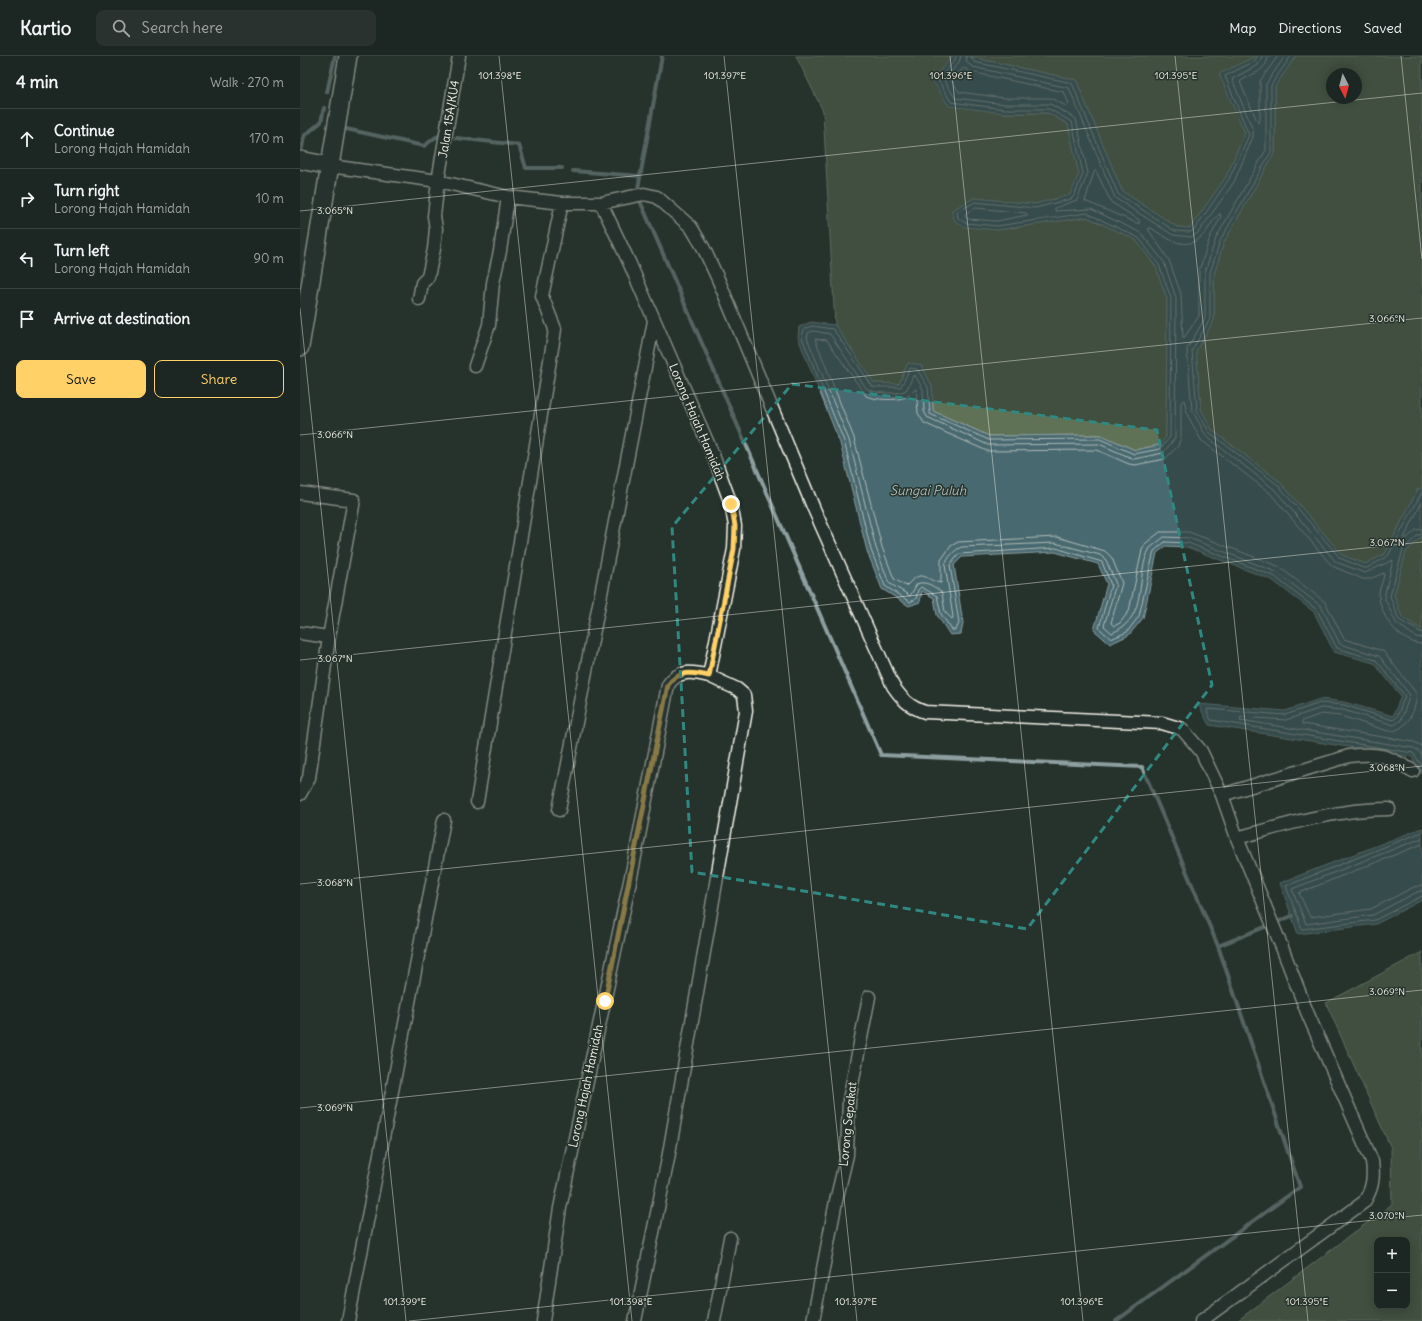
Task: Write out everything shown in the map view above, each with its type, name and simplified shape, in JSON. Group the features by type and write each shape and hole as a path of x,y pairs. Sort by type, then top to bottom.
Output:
{"street":[{"path":"300,347 318,248 348,56"},
{"name":"Jalan 15A/KU4","path":"419,299 422,283 428,277 434,249 436,229 434,216 438,181 459,56"},
{"path":"300,160 330,166 438,181 508,198 562,203 601,203 618,201 644,194 657,198 691,227 703,247 718,279 814,509 893,686 902,700 913,708 925,712 1162,723 1182,729 1201,751 1222,795 1237,838 1282,945 1307,1012 1372,1161 1374,1177 1371,1191 1364,1202 1202,1321"},
{"path":"475,366 489,326 493,283 500,251 508,198"},
{"path":"477,802 554,336 553,323 542,296 562,203"},
{"name":"Lorong Hajah Hamidah","path":"543,1321 560,1208 633,867 668,685 672,678 680,673 709,676 734,549 735,526 731,504 713,455 629,262 601,203"},
{"path":"559,810 654,320"},
{"path":"300,493 354,500 329,636 309,778 300,794"},
{"path":"300,633 329,636"},
{"path":"635,1321 668,1159 746,711 744,695 737,689 709,676"},
{"path":"1222,795 1349,756 1364,754 1376,754 1391,758 1413,771"},
{"path":"1237,838 1305,819 1367,809 1389,809"},
{"path":"348,1321 444,820"},
{"name":"Lorong Sepakat","path":"813,1321 836,1201 847,1155 849,1100 869,997"},
{"path":"714,1321 730,1238"}],"highlighted area":[{"path":"792,384 1157,430 1212,685 1027,929 692,872 672,527"}],"green space":[{"path":"796,56 953,56 932,80 1004,113 1048,113 1068,124 1079,174 1071,195 1035,204 974,198 951,211 997,230 1087,217 1136,240 1156,267 1167,299 1166,437 1159,445 1135,450 1101,435 989,436 933,411 932,386 920,365 908,363 899,384 874,383 835,325 823,111"},
{"path":"966,56 1256,56 1220,74 1245,133 1226,177 1190,228 1177,227 1122,191 1076,80"},
{"path":"1296,56 1422,56 1422,488 1418,489 1385,554 1365,564 1342,555 1280,482 1212,430 1201,409 1196,351 1214,320 1214,274 1224,242 1275,152 1275,86"},
{"path":"1422,536 1422,630 1402,617 1394,595 1406,552"},
{"path":"1422,952 1422,1321 1237,1321 1392,1204 1391,1148 1326,1003"}],"water":[{"name":"Sungai Puluh","path":"953,56 966,56 1076,80 1122,191 1177,227 1190,228 1226,177 1245,133 1219,74 1256,56 1296,56 1275,86 1275,152 1224,242 1214,274 1214,320 1196,351 1201,409 1212,430 1280,482 1342,555 1365,564 1385,554 1418,489 1422,488 1422,536 1406,552 1394,595 1402,617 1422,630 1422,774 1412,757 1209,725 1198,704 1285,711 1320,699 1344,702 1393,716 1401,696 1374,663 1334,652 1314,612 1272,580 1187,547 1166,546 1157,553 1143,618 1129,635 1110,644 1094,630 1107,584 1098,564 1055,552 962,557 954,565 963,623 961,634 950,635 937,615 934,598 922,591 920,602 909,606 882,589 867,551 840,443 798,338 799,327 811,322 835,325 874,383 899,384 908,363 921,365 932,386 933,411 989,436 1101,435 1135,450 1159,445 1166,437 1167,299 1156,267 1136,240 1087,217 997,230 964,227 955,221 951,211 974,198 1035,204 1070,195 1079,174 1068,124 1048,113 1004,113 949,106 932,80"},
{"path":"1422,828 1422,900 1376,924 1298,934 1280,883"}],"waterway":[{"path":"327,92 335,56"},
{"path":"662,56 637,194 881,755 1142,767 1218,946 1300,1187 1116,1321"},
{"path":"302,148 304,136 321,122 324,108"},
{"path":"346,129 424,146 436,137 440,136"},
{"path":"456,138 519,145 526,168 562,168"},
{"path":"573,171 640,176"},
{"path":"1218,946 1292,916"}],"route":[{"path":"605,1001 633,867 668,685 672,678 680,673 709,676 709,668 734,549 735,526 731,504"}]}
